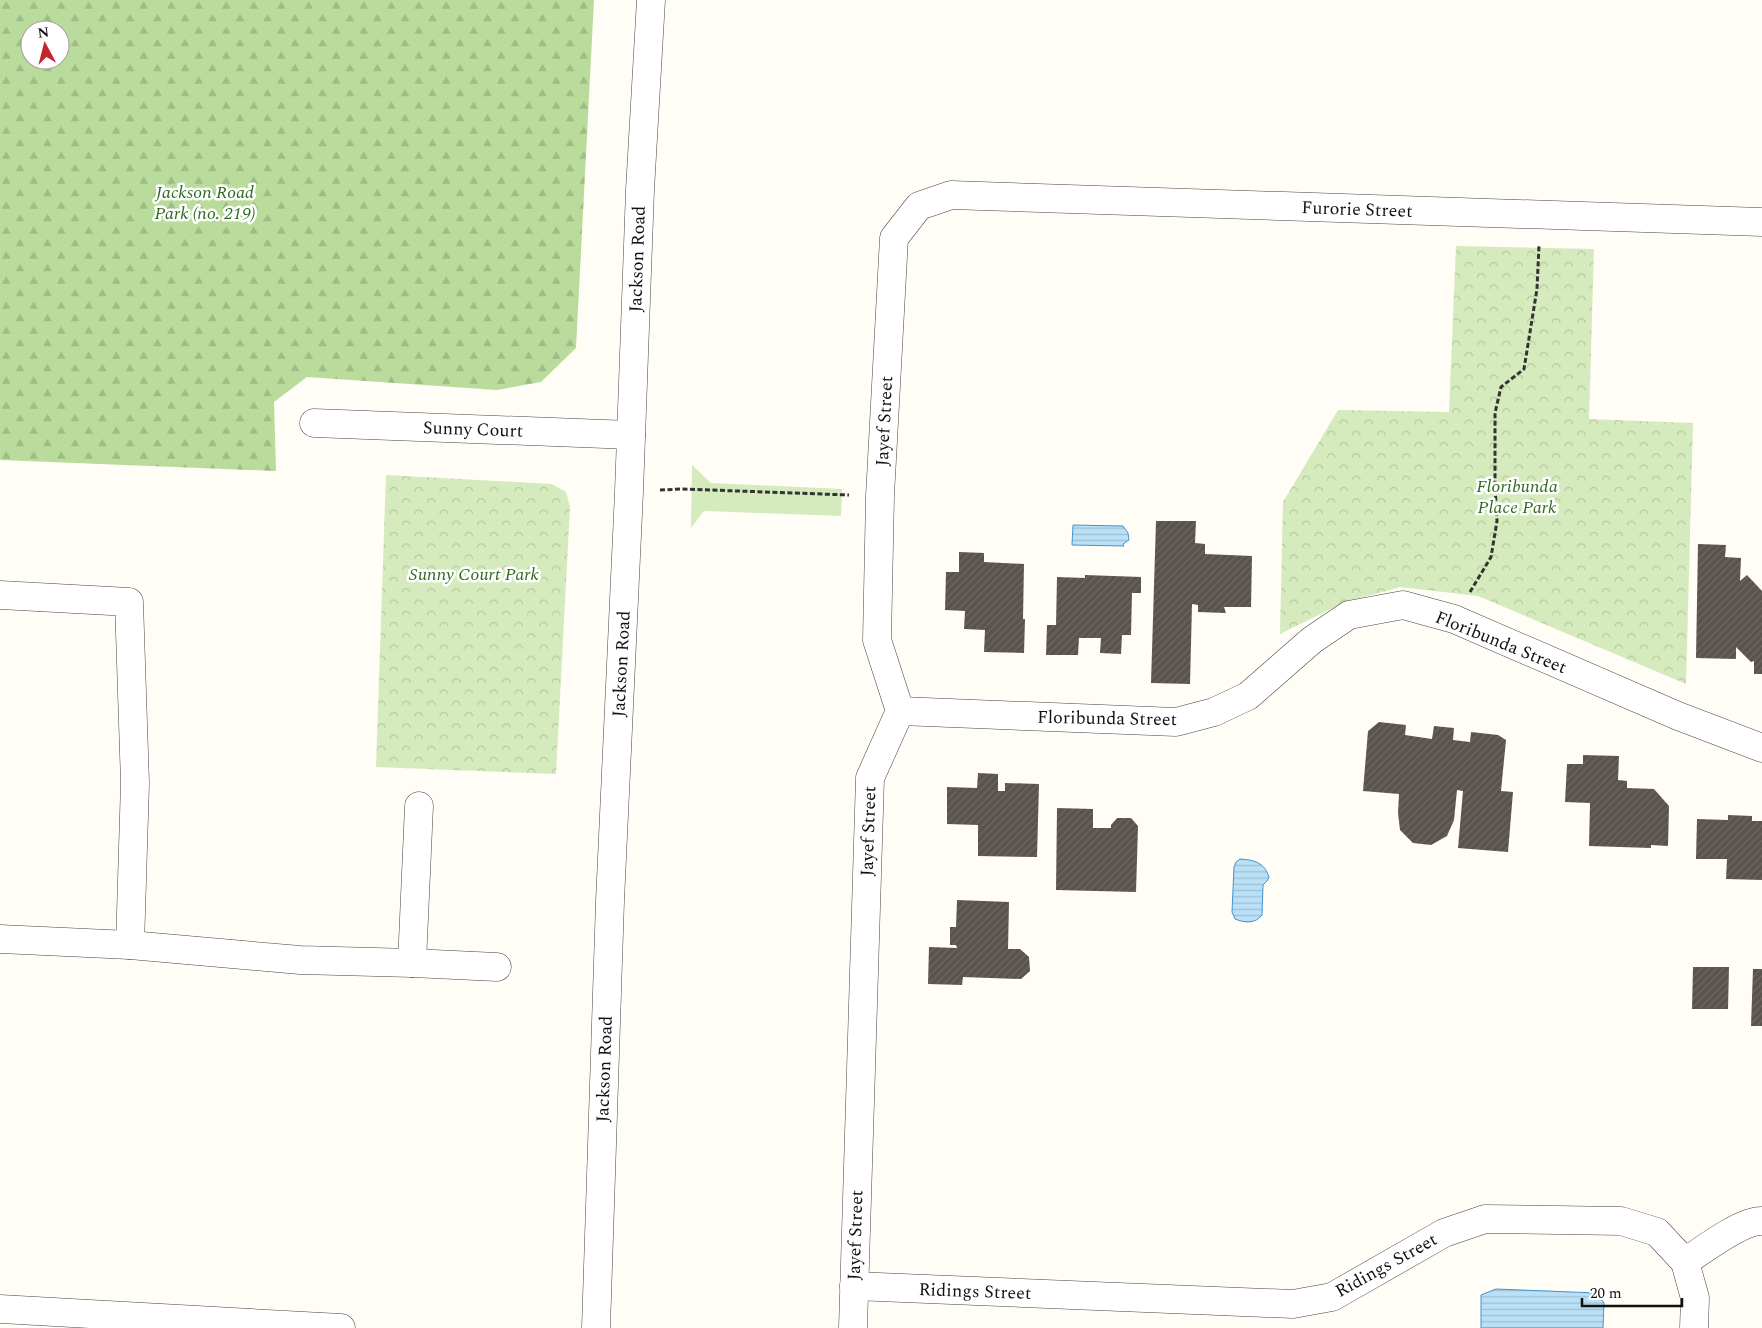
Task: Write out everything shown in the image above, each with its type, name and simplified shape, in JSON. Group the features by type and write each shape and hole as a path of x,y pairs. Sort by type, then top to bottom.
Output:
{"street":[{"name":"Jackson Road","path":"596,1328 610,901 630,492 640,190 651,0"},
{"name":"Furorie Street","path":"951,195 1762,222"},
{"name":"Jayef Street","path":"853,1328 870,778 900,711 877,640 880,496 894,238 919,206 951,195"},
{"name":"Sunny Court","path":"314,423 631,435"},
{"path":"0,595 129,602 136,783 130,945"},
{"name":"Floribunda Street","path":"900,711 1176,722 1214,712 1248,696 1312,640 1349,615 1403,605 1454,619 1678,716 1762,748"},
{"path":"412,963 419,806"},
{"path":"0,939 130,945 300,960 497,967"},
{"name":"Ridings Street","path":"854,1286 1293,1304 1332,1296 1444,1233 1485,1219 1621,1221 1657,1232 1685,1262 1695,1298 1694,1328"},
{"path":"1685,1262 1733,1230 1762,1221"},
{"path":"0,1309 177,1323 340,1328"}],"path":[{"path":"1454,619 1490,556 1497,521 1495,413 1501,387 1524,369 1537,289 1540,214"},
{"path":"630,492 682,488 880,496"}],"green space":[{"name":"Jackson Road Park (no. 219)","path":"0,0 594,0 576,348 541,382 497,390 307,377 274,402 276,471 0,460"},
{"name":"Floribunda Place Park","path":"1456,246 1594,249 1589,419 1693,423 1686,684 1478,596 1401,587 1345,602 1280,634 1283,502 1338,410 1449,412"},
{"path":"692,465 711,483 842,489 841,516 704,511 691,528"},
{"name":"Sunny Court Park","path":"386,475 552,484 566,492 570,507 556,774 376,767"}],"water":[{"path":"1073,525 1123,526 1128,533 1129,540 1123,544 1124,546 1072,545"},
{"path":"1240,859 1258,863 1264,868 1269,877 1263,885 1262,915 1253,921 1246,922 1235,919 1232,912 1234,867"},
{"path":"1496,1289 1597,1293 1604,1303 1603,1328 1481,1328 1481,1295"}],"building":[{"path":"1156,521 1196,521 1195,543 1205,544 1205,554 1252,556 1251,607 1224,607 1226,613 1198,612 1198,605 1192,604 1190,684 1151,683"},
{"path":"1698,544 1726,545 1725,557 1741,558 1740,581 1747,575 1762,591 1762,674 1754,674 1754,661 1751,662 1736,647 1736,659 1696,658"},
{"path":"959,552 984,553 984,562 1024,564 1024,653 984,652 985,630 964,629 965,611 945,610 946,572 959,572"},
{"path":"1085,575 1141,577 1141,593 1132,593 1131,635 1122,635 1121,654 1100,653 1101,638 1079,638 1078,655 1046,655 1047,625 1056,625 1057,577 1085,578"},
{"path":"1379,722 1406,725 1405,735 1432,739 1434,726 1454,728 1453,740 1470,742 1471,732 1498,735 1506,740 1501,791 1513,792 1508,852 1458,848 1463,791 1457,790 1454,820 1447,836 1431,845 1413,843 1400,830 1398,813 1399,794 1363,791 1368,731"},
{"path":"1583,755 1619,756 1618,780 1627,781 1627,788 1654,789 1669,806 1668,846 1651,845 1651,848 1589,846 1590,803 1565,802 1567,764 1583,764"},
{"path":"978,773 998,774 998,791 1005,791 1005,783 1039,784 1037,857 978,856 978,825 947,824 947,787 977,788"},
{"path":"1057,808 1093,809 1093,828 1111,828 1111,825 1117,818 1131,818 1138,826 1136,892 1056,890"},
{"path":"1728,815 1752,816 1752,821 1762,821 1762,880 1726,879 1727,859 1696,859 1697,819 1728,820"},
{"path":"957,900 1009,902 1008,949 1020,949 1029,957 1030,971 1021,979 963,977 962,985 928,984 929,947 957,948 956,945 950,945 950,927 956,927"},
{"path":"1693,967 1729,967 1728,1009 1692,1009"},
{"path":"1753,969 1762,969 1762,1026 1751,1026"}]}
